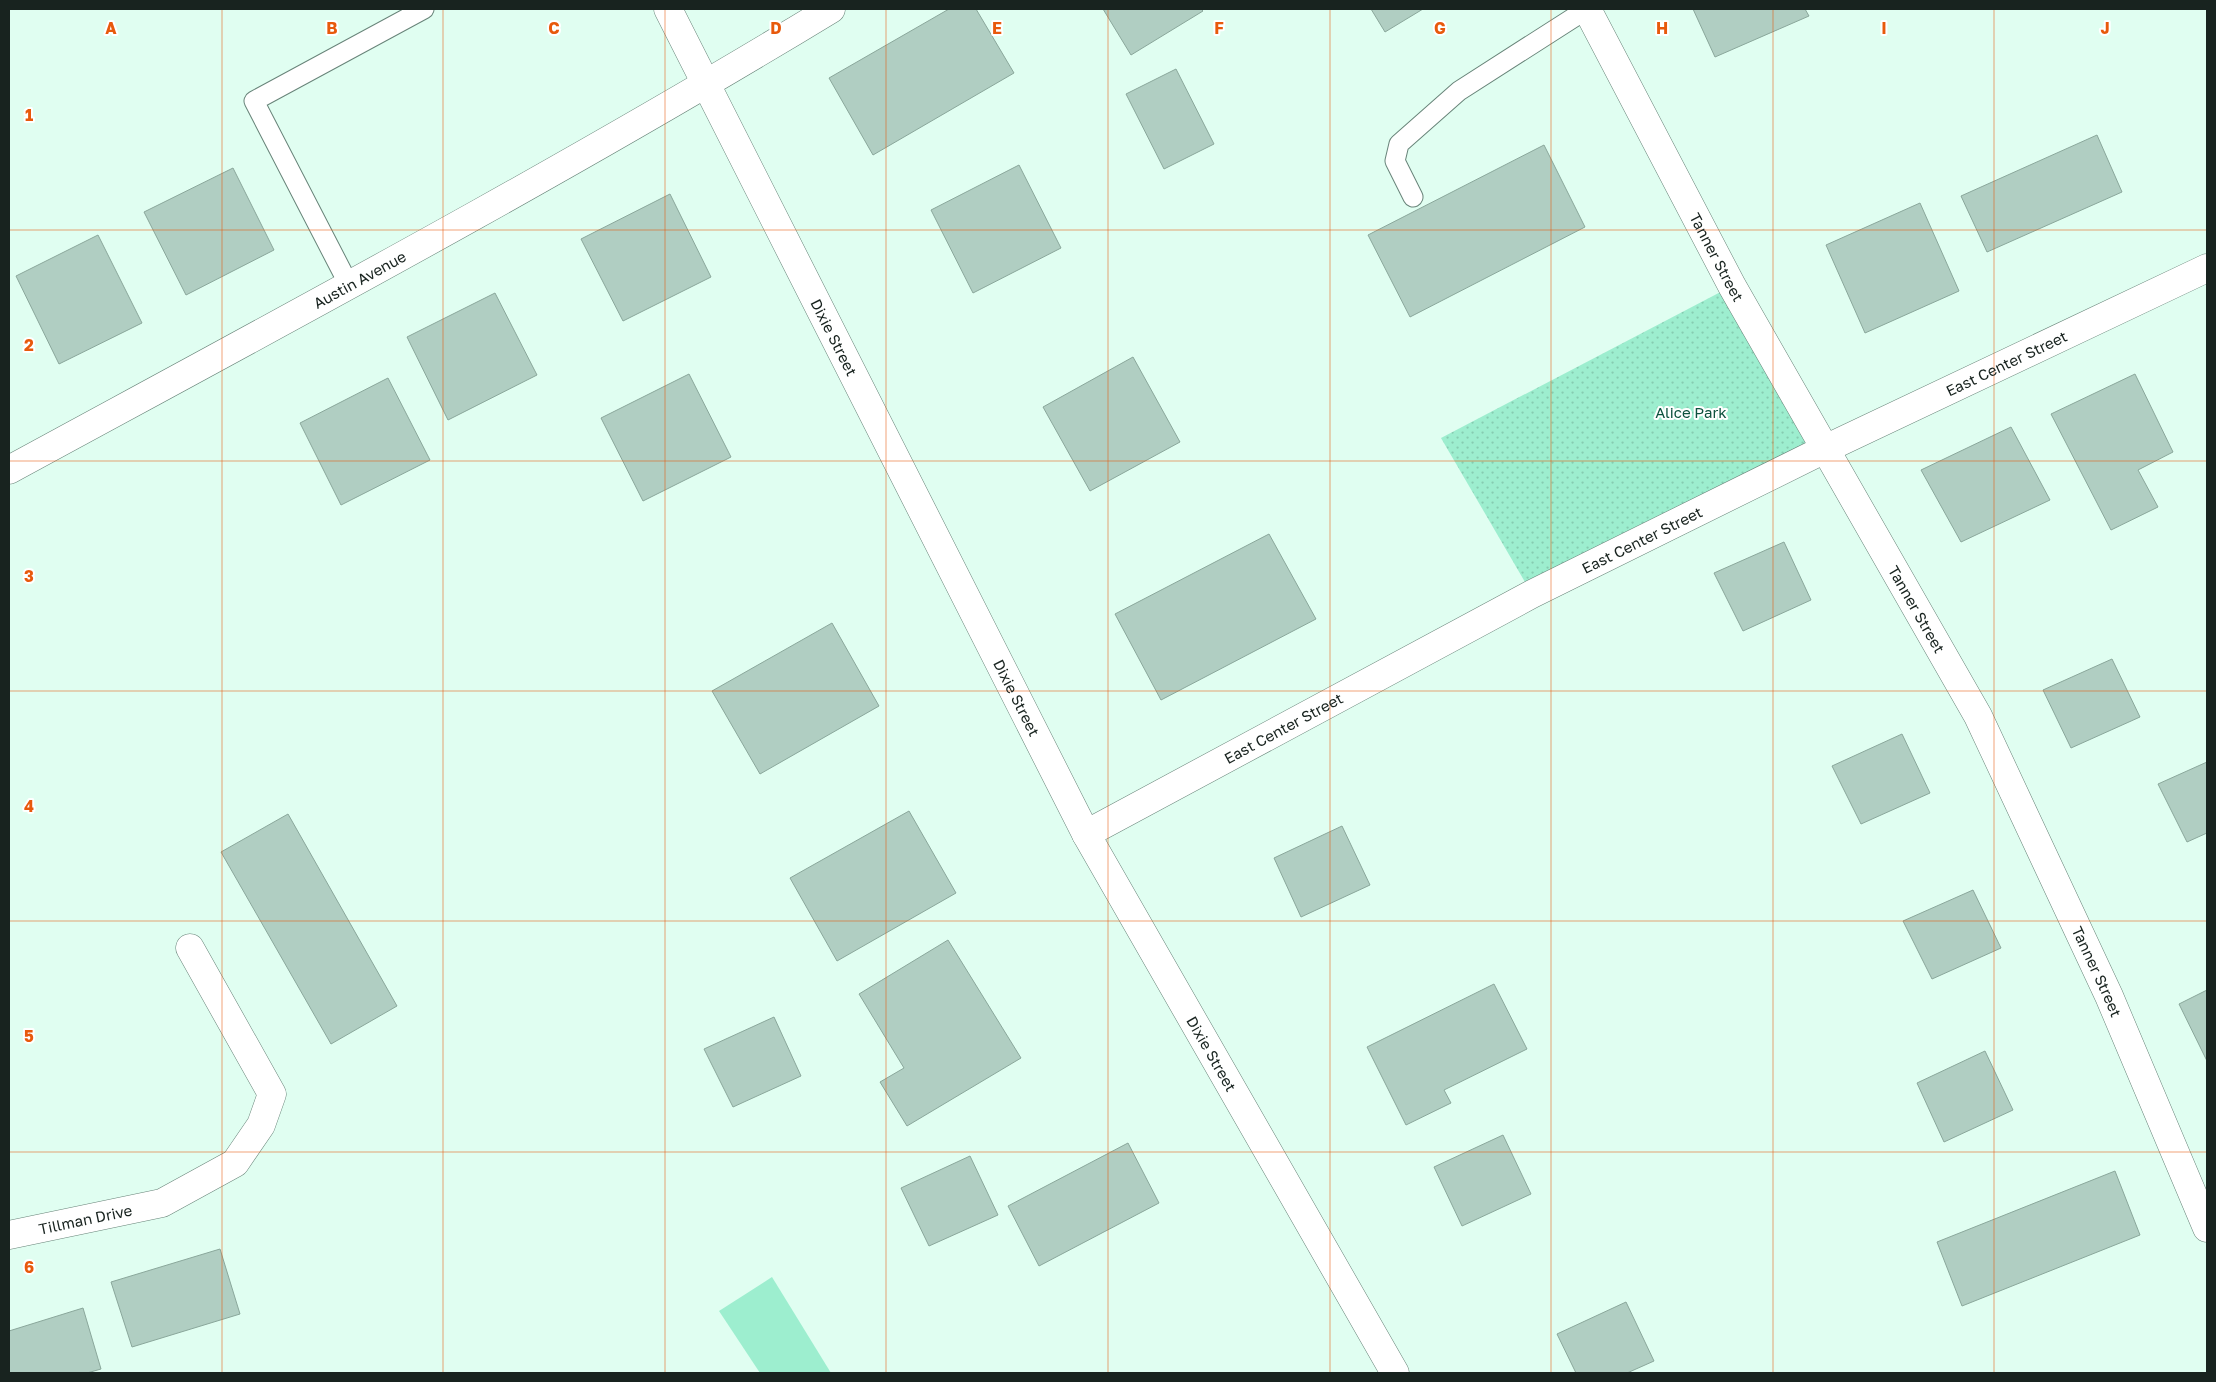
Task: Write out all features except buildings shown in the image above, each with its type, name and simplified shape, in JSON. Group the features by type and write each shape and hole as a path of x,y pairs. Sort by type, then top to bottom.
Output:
{"street":[{"name":"Dixie Street","path":"668,9 1086,834 1394,1373"},
{"name":"Austin Avenue","path":"9,470 350,285 707,85 831,9"},
{"name":"Tanner Street","path":"1587,9 1732,286 1978,716 2109,996 2207,1228"},
{"name":"East Center Street","path":"1086,834 1532,594 1825,449 2207,268"},
{"name":"Tillman Drive","path":"9,1235 162,1203 235,1163 261,1125 272,1094 190,948"}],"lane":[{"path":"350,285 254,101 424,9"},
{"path":"1413,197 1395,161 1399,144 1459,90 1587,9"}],"green space":[{"name":"Alice Park","path":"1732,286 1825,449 1532,594 1441,438"},
{"path":"772,1277 831,1373 760,1373 719,1311"}]}
